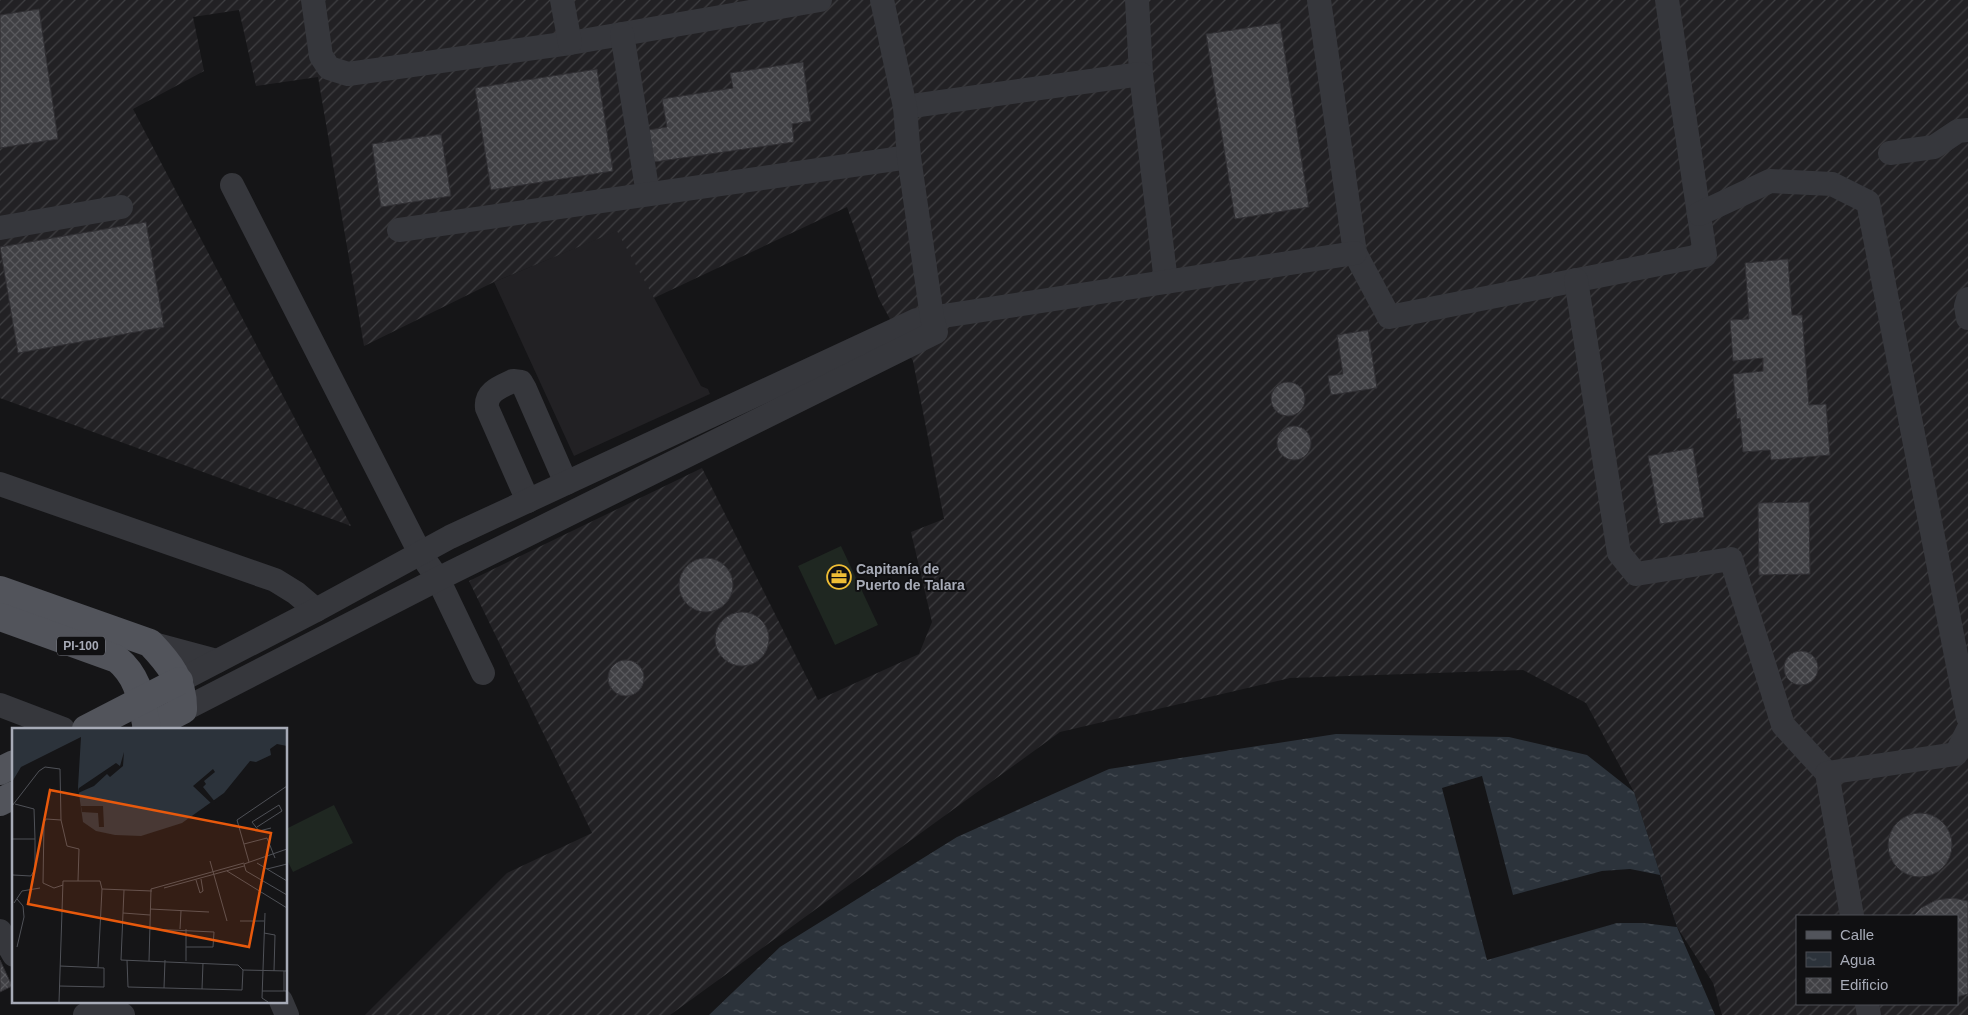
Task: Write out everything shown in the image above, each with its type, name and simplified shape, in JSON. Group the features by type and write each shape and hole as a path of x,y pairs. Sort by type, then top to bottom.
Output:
{"main road":[{"name":"PI-100","path":"0,590 150,643 168,661 179,681 183,696 183,710 149,728"},
{"name":"PI-100","path":"0,617 117,659 128,669 136,682 147,728"},
{"path":"88,728 179,681"},
{"path":"0,771 12,765"},
{"path":"0,802 12,796"}],"street":[{"path":"313,0 321,56 328,68 348,74 570,43 820,0"},
{"path":"562,0 570,43"},
{"path":"882,0 905,107 909,157 934,325"},
{"path":"1137,0 1141,74 1166,282"},
{"path":"1319,0 1355,253 1389,317 1705,255 1667,0"},
{"path":"622,34 648,194"},
{"path":"905,107 1141,74"},
{"path":"1890,153 1934,147 1958,131 1968,130"},
{"path":"398,230 909,157"},
{"path":"1699,214 1770,181 1832,184 1868,202 1968,718"},
{"path":"232,185 420,554 438,579 483,672"},
{"path":"0,228 121,207"},
{"path":"183,710 934,325 1166,282 1355,253"},
{"path":"1576,280 1619,553 1636,574 1731,559 1782,725 1828,773 1852,915"},
{"path":"1968,299 1966,306 1968,318"},
{"path":"179,681 316,610 450,537 528,500 917,320 934,325"},
{"path":"528,500 487,408 486,401 489,394 512,381 521,382 525,389 566,483"},
{"path":"0,484 275,580 296,593 316,610"},
{"path":"150,643 217,661"},
{"path":"0,705 60,728"},
{"path":"1828,773 1956,754 1968,730"},
{"path":"0,931 12,952"},
{"path":"280,1002 287,1015"},
{"path":"85,1015 97,1009 108,1008 123,1015"}],"shaded area":[{"path":"0,0 1968,0 1968,1015 1722,1015 1713,983 1677,927 1634,792 1586,703 1523,670 1290,678 1060,732 670,1015 365,1015 507,873 592,833 469,581 702,468 818,700 919,654 932,622 911,532 944,519 913,361 879,299 847,207 654,298 617,231 494,282 364,346 318,77 256,86 239,10 193,17 204,71 133,109 351,526 0,398"},
{"path":"618,230 701,386 708,389 710,394 574,456 494,282"},
{"path":"841,546 878,625 835,645 798,566"},
{"path":"334,805 353,843 293,872 288,862 288,828"}],"water":[{"path":"1336,734 1509,737 1587,755 1634,792 1677,927 1715,1015 709,1015 780,947 957,837 1109,769"}],"pier":[{"path":"1482,776 1513,895 1602,871 1630,869 1660,875 1677,927 1643,923 1617,923 1487,960 1442,788"}],"building":[{"path":"39,9 58,139 0,148 0,15"},
{"path":"1280,23 1309,207 1235,219 1206,34"},
{"path":"803,62 811,121 792,124 794,142 654,162 649,130 667,127 662,99 733,88 730,73"},
{"path":"597,69 613,171 491,190 475,88"},
{"path":"441,134 451,196 381,207 372,144"},
{"path":"146,222 164,327 18,353 0,247"},
{"path":"1788,259 1792,315 1802,315 1809,405 1826,404 1830,455 1771,460 1770,450 1743,452 1740,418 1737,419 1733,374 1763,371 1763,358 1733,361 1730,320 1749,319 1745,263"},
{"path":"1368,330 1377,388 1331,395 1328,376 1343,374 1337,335"},
{"path":"1288,382 1295,383 1300,387 1304,392 1304,406 1300,411 1295,415 1288,416 1281,415 1276,411 1272,406 1271,399 1272,392 1276,387 1281,383"},
{"path":"1294,426 1301,427 1306,431 1310,436 1310,450 1306,455 1301,459 1294,460 1287,459 1282,455 1278,450 1277,443 1278,436 1282,431 1287,427"},
{"path":"1693,448 1704,517 1660,524 1648,456"},
{"path":"1809,502 1810,574 1759,575 1758,503"},
{"path":"706,558 716,560 725,566 731,575 733,585 731,595 725,604 716,610 706,612 696,610 687,604 681,595 679,585 681,575 687,566 696,560"},
{"path":"742,612 752,614 761,620 767,629 769,639 767,649 761,658 752,664 742,666 732,664 723,658 717,649 715,639 717,629 723,620 732,614"},
{"path":"1801,651 1808,652 1813,656 1817,661 1817,675 1813,680 1808,684 1801,685 1794,684 1789,680 1785,675 1784,668 1785,661 1789,656 1794,652"},
{"path":"626,660 639,665 644,678 639,691 626,696 613,691 608,678 613,665"},
{"path":"1914,813 1926,813 1943,822 1950,833 1952,845 1950,857 1943,868 1926,877 1914,877 1902,872 1893,863 1888,851 1888,839 1893,827 1902,818"},
{"path":"1953,898 1968,901 1968,994 1958,997 1958,915 1914,915 1921,908 1936,900"},
{"path":"0,960 12,986 0,992"}],"place":[{"name":"Capitanía de Puerto de Talara","path":"839,577"}]}
